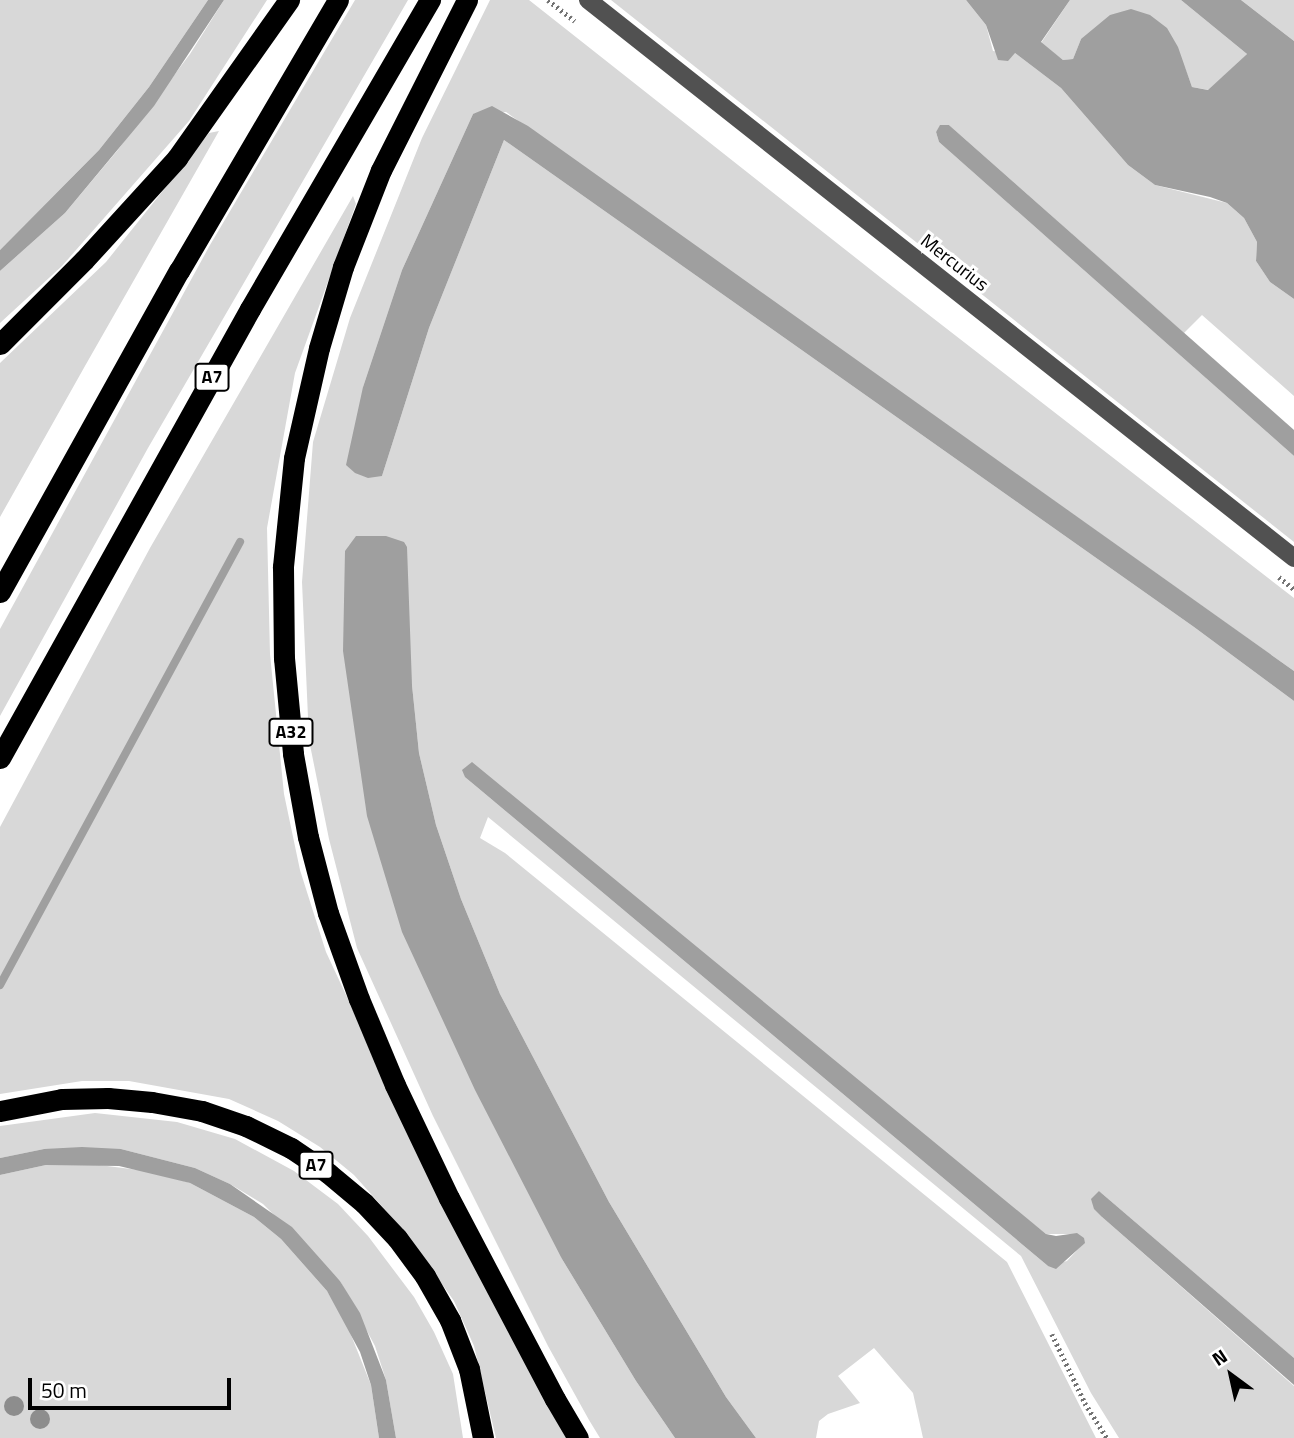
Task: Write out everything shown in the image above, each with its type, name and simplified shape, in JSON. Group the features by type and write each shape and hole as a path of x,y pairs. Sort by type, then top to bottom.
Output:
{"highway":[{"path":"0,344 84,260 177,158 289,0"},
{"path":"0,592 178,271 338,0"},
{"name":"A7","path":"0,758 257,297 430,0"},
{"name":"A32","path":"467,0 381,170 343,267 318,348 294,458 283,567 284,659 293,754 308,837 328,913 359,999 395,1085 449,1198 578,1438"},
{"name":"A7","path":"0,1111 62,1099 152,1101 202,1111 247,1126 291,1148 364,1203 397,1238 425,1276 450,1320 468,1369 483,1438"}],"street":[{"name":"Mercurius","path":"588,0 1294,558"}],"path":[{"path":"1052,1334 1085,1403 1107,1438"}],"shaded area":[{"path":"0,0 208,0 149,87 99,150 0,250"},
{"path":"208,0 224,0 154,106 65,213 0,271 0,250 99,150 149,87"},
{"path":"224,0 267,0 189,121 62,266 0,323 0,271 65,213 117,151 190,54"},
{"path":"355,0 408,0 148,448 0,716 0,629 210,245"},
{"path":"490,0 529,0 1294,598 1294,671 506,112 473,114 402,270 363,387 382,476 429,328 504,140 1194,627 1294,701 1294,1358 1099,1191 1102,1217 1294,1386 1294,1438 1119,1438 1091,1393 1021,1256 488,817 480,838 505,853 1007,1262 1096,1438 923,1438 913,1393 874,1348 838,1376 860,1403 828,1414 819,1421 816,1438 756,1438 726,1397 609,1202 500,994 461,899 436,825 419,753 412,685 348,545 562,1259 636,1381 675,1438 600,1438 548,1346 433,1116 357,948 329,839 309,740 302,582 313,442 350,318 422,138","holes":["465,777 1046,1234 1077,1234 1084,1243 1067,1261 1048,1266"]},
{"path":"611,0 966,0 986,25 993,51 1015,53 1061,88 1128,165 1155,185 1227,203 1244,218 1257,242 1256,261 1270,282 1294,299 1294,396 1202,315 1184,333 949,125 940,126 936,132 939,142 1294,456 1294,542"},
{"path":"966,0 1070,0 1041,42 1063,60 1073,59 1081,39 1110,15 1131,9 1150,15 1167,28 1178,47 1192,87 1208,90 1247,54 1181,0 1241,0 1294,41 1294,299 1270,282 1256,261 1257,242 1244,218 1227,203 1155,185 1128,165 1061,88 1015,53 1008,61 998,60 986,25"},
{"path":"1070,0 1181,0 1247,54 1209,90 1192,87 1185,68 1081,39 1073,59 1063,60 1041,43"},
{"path":"1241,0 1294,0 1294,41"},
{"path":"492,106 528,126 1294,671 1294,701 1194,627 504,140 429,328 382,476 368,478 355,473 346,465 363,387 402,270 473,114"},
{"path":"940,125 949,125 1294,430 1294,456 939,142 936,132"},
{"path":"219,131 0,517 0,363 106,262 209,133"},
{"path":"353,196 356,204 295,373 267,528 270,654 284,794 300,870 326,952 444,1205 568,1438 496,1438 474,1346 454,1301 405,1232 354,1175 320,1147 278,1121 229,1099 129,1081 82,1081 0,1094 0,827 150,548"},
{"path":"356,536 386,536 404,542 407,547 412,685 419,753 436,825 461,899 500,994 609,1202 726,1397 756,1438 675,1438 636,1381 562,1259 475,1090 402,932 367,816 343,651 345,551"},
{"path":"472,762 1046,1234 1056,1236 1077,1233 1084,1238 1085,1243 1056,1269 1048,1266 465,777 462,770"},
{"path":"95,1113 177,1122 235,1139 294,1171 338,1204 368,1236 414,1297 434,1332 453,1374 463,1438 396,1438 386,1380 375,1346 340,1281 263,1204 230,1184 195,1168 121,1149 44,1149 0,1158 0,1126"},
{"path":"44,1149 121,1149 195,1168 230,1184 292,1227 340,1281 360,1313 386,1380 396,1438 379,1438 371,1385 360,1352 327,1291 281,1239 254,1217 190,1183 119,1166 46,1165 0,1175 0,1158"},
{"path":"83,1163 155,1172 190,1183 254,1217 281,1239 327,1291 345,1320 371,1385 379,1438 0,1438 0,1175 46,1165"},
{"path":"1099,1191 1294,1358 1294,1385 1102,1217 1094,1209 1091,1199"}],"waterway":[{"path":"0,985 240,542"}]}
